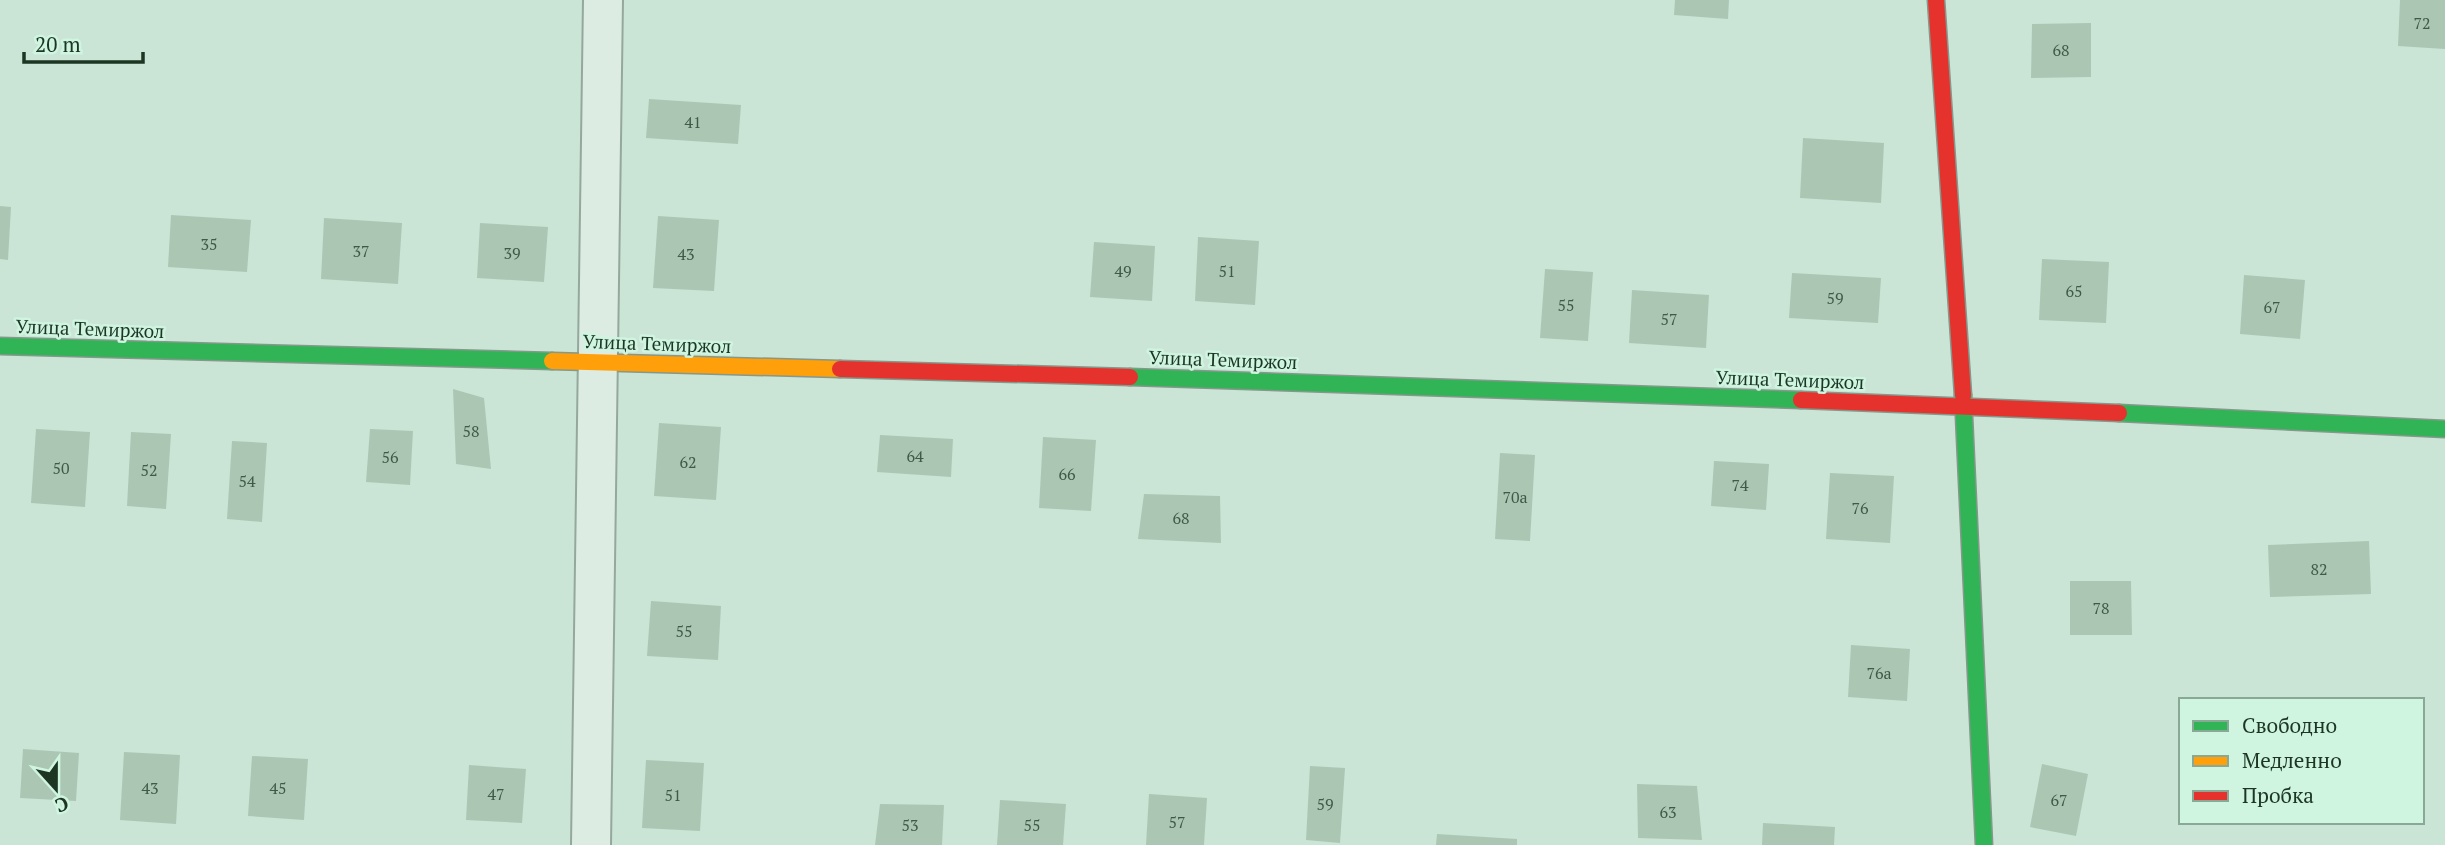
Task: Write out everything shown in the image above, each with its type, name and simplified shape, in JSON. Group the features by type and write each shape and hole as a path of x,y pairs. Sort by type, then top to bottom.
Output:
{"street":[{"path":"591,845 603,0"},
{"path":"1936,0 1964,406 1984,845"},
{"name":"Улица Темиржол","path":"0,346 1101,376 1964,406 2445,429"}],"building":[{"path":"1675,0 1729,0 1728,19 1674,15"},
{"path":"2400,0 2445,0 2445,49 2398,46"},
{"path":"2091,23 2091,77 2031,78 2032,24"},
{"path":"649,99 741,105 738,144 646,138"},
{"path":"1803,138 1884,143 1881,203 1800,198"},
{"path":"0,206 11,207 8,260 0,259"},
{"path":"171,215 251,220 247,272 168,267"},
{"path":"658,216 719,220 714,291 653,288"},
{"path":"324,218 402,223 398,284 321,279"},
{"path":"480,223 548,227 544,282 477,278"},
{"path":"1198,237 1259,241 1255,305 1195,301"},
{"path":"1094,242 1155,246 1152,301 1090,297"},
{"path":"2042,259 2109,262 2106,323 2039,320"},
{"path":"1545,269 1593,272 1588,341 1540,338"},
{"path":"1792,273 1881,278 1878,323 1789,318"},
{"path":"2244,275 2305,280 2300,339 2240,334"},
{"path":"1632,290 1709,295 1706,348 1629,343"},
{"path":"453,389 484,398 491,469 456,464"},
{"path":"659,423 721,427 716,500 654,496"},
{"path":"36,429 90,432 85,507 31,503"},
{"path":"370,429 413,431 410,485 366,482"},
{"path":"131,432 171,434 166,509 127,506"},
{"path":"880,435 953,439 951,477 877,472"},
{"path":"1043,437 1096,440 1091,511 1039,508"},
{"path":"232,441 267,443 262,522 227,519"},
{"path":"1500,453 1535,455 1530,541 1495,539"},
{"path":"1714,461 1769,464 1766,510 1711,506"},
{"path":"1830,473 1894,476 1890,543 1826,539"},
{"path":"1144,494 1220,496 1221,543 1138,539"},
{"path":"2369,541 2371,594 2270,597 2268,545"},
{"path":"2070,581 2131,581 2132,635 2070,635"},
{"path":"651,601 721,606 718,660 647,656"},
{"path":"1851,645 1910,649 1907,701 1848,697"},
{"path":"23,749 79,753 76,801 20,798"},
{"path":"124,752 180,755 176,824 120,820"},
{"path":"252,756 308,759 304,820 248,816"},
{"path":"646,760 704,763 700,831 642,828"},
{"path":"2042,764 2088,774 2076,836 2030,827"},
{"path":"469,765 526,769 522,823 466,820"},
{"path":"1310,766 1345,768 1340,843 1306,840"},
{"path":"1637,784 1697,786 1702,840 1638,838"},
{"path":"1149,794 1207,798 1204,845 1146,845"},
{"path":"1000,800 1066,804 1063,845 997,845"},
{"path":"880,804 944,805 942,845 875,845"},
{"path":"1763,823 1835,827 1834,845 1762,845"},
{"path":"1437,834 1517,839 1517,845 1436,845"}],"traffic: fast":[{"path":"0,346 552,361"},
{"path":"1130,377 1801,400"},
{"path":"1963,395 1984,845"},
{"path":"2119,413 2445,429"}],"traffic: slow":[{"path":"552,361 840,369"}],"traffic: jam":[{"path":"1936,0 1963,395"},
{"path":"840,369 1130,377"},
{"path":"1801,400 2119,413"}]}
